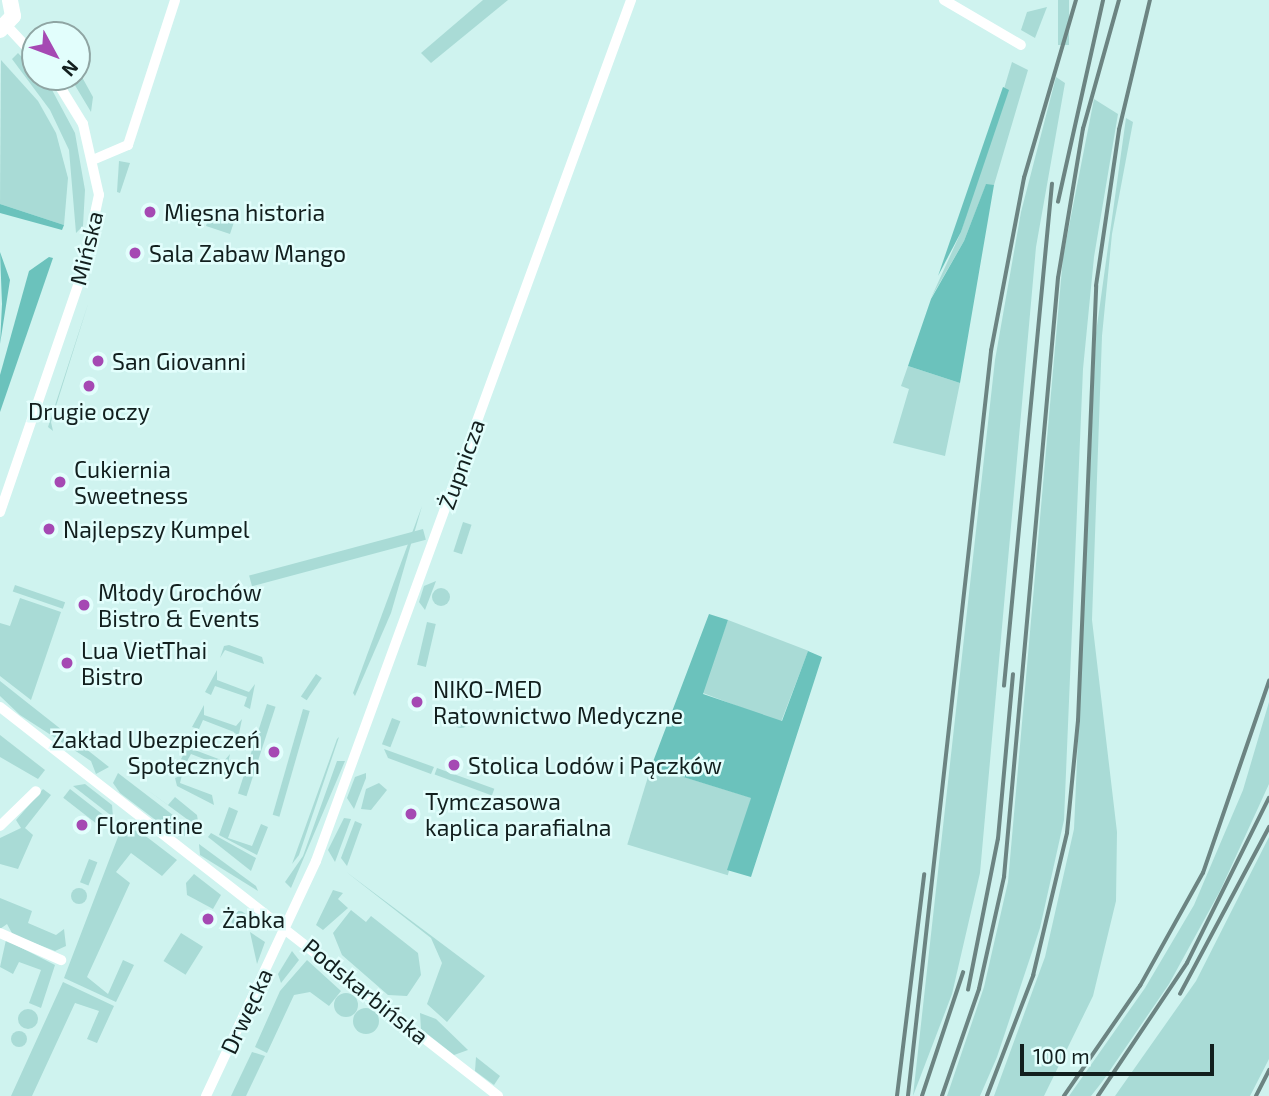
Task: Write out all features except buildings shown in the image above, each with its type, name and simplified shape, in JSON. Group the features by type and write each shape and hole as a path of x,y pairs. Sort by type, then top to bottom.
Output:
{"street":[{"path":"61,91 95,159 128,145 175,0"},
{"name":"Żupnicza","path":"284,926 316,861 631,0"},
{"path":"944,0 1021,45"},
{"path":"14,3 4,28 21,43"},
{"name":"Mińska","path":"0,512 94,233 99,195 95,159"},
{"name":"Podskarbińska","path":"0,707 284,926 498,1096"},
{"path":"0,826 36,791"},
{"name":"Drwęcka","path":"206,1096 284,926"},
{"path":"0,933 61,960"}],"shaded area":[{"path":"483,0 508,0 431,63 421,53"},
{"path":"1058,0 1069,0 1069,45 1058,45"},
{"path":"1047,7 1035,38 1021,30 1027,12"},
{"path":"18,53 21,56 21,71 12,59"},
{"path":"1,60 21,82 21,91 29,91 38,101 56,133 68,178 64,225 0,204"},
{"path":"1012,62 1028,70 994,185 986,185 964,241 931,298 961,232"},
{"path":"1056,77 1065,83 1036,247 980,873 952,994 913,1096 995,360 1021,212"},
{"path":"1003,87 1009,90 961,232 938,276"},
{"path":"36,91 53,91 75,133 85,190 83,226 76,233 69,150 50,110"},
{"path":"78,91 90,91 93,97 91,112"},
{"path":"1094,99 1118,114 1094,257 1083,369 1064,820 1040,928 997,1057 980,1096 947,1096 984,987 1008,882 1063,257"},
{"path":"1126,118 1133,122 1112,234 1102,336 1092,620 1117,832 1116,901 1093,996 1044,1096 994,1096 1045,957 1074,829 1096,333"},
{"path":"119,161 130,163 120,193 117,192"},
{"path":"986,184 994,185 960,383 908,366 931,299 964,241"},
{"path":"0,204 64,225 62,230 0,213"},
{"path":"209,216 234,222 230,234 206,226"},
{"path":"0,252 10,280 0,344 2,304"},
{"path":"49,257 53,258 0,412 0,375 29,271"},
{"path":"89,301 51,422 53,431 48,427"},
{"path":"908,366 960,383 945,456 893,443 909,389 901,386"},
{"path":"422,506 391,613 355,696 353,693"},
{"path":"463,522 472,525 462,554 453,551"},
{"path":"423,529 426,540 252,586 249,576"},
{"path":"436,581 425,610 419,602 424,586"},
{"path":"15,585 65,602 63,609 13,592"},
{"path":"441,588 447,591 450,597 447,603 441,606 435,603 432,597 435,591"},
{"path":"20,598 61,612 31,700 0,676 0,623 10,626"},
{"path":"709,614 728,620 703,694 782,721 808,651 822,657 751,877 727,870 751,798 651,767"},
{"path":"728,620 808,651 781,723 700,692"},
{"path":"427,622 436,624 426,667 417,665"},
{"path":"229,645 262,657 264,664 225,650 220,658 224,646"},
{"path":"217,670 217,680 249,692 255,684 250,709 244,706 247,697 215,686 211,695 205,692"},
{"path":"316,674 322,678 307,700 301,696"},
{"path":"0,681 109,767 96,774 91,761 20,715 0,696"},
{"path":"1269,702 1269,784 1220,891 1169,984 1102,1082 1091,1096 1069,1096 1145,988 1194,905 1243,790"},
{"path":"267,704 276,707 247,796 238,793"},
{"path":"204,705 204,715 236,726 242,719 237,743 234,732 203,720 199,729 192,727"},
{"path":"303,709 310,711 279,817 273,815"},
{"path":"458,712 464,712 469,720 467,726 458,728 453,723 453,717"},
{"path":"392,718 400,721 390,747 382,744"},
{"path":"0,735 45,770 38,779 0,757"},
{"path":"339,737 299,855 292,864 337,739"},
{"path":"191,740 192,749 224,761 230,754 225,777 218,775 222,766 191,754 186,763 180,761"},
{"path":"384,749 434,767 431,774 388,758"},
{"path":"337,761 345,761 291,888 285,882 303,856"},
{"path":"651,767 751,798 728,875 627,844"},
{"path":"437,768 494,789 492,795 435,775"},
{"path":"118,773 195,832 193,835 178,837 120,793 113,783"},
{"path":"366,773 354,809 347,798 355,777"},
{"path":"182,775 180,783 212,795 214,805 177,786 175,778"},
{"path":"379,783 387,790 371,810 361,809 366,789"},
{"path":"85,784 112,805 113,817 73,786"},
{"path":"142,786 168,805 175,797 197,815 199,828"},
{"path":"43,789 51,795 25,828 33,835 18,869 0,864 0,838 21,828 16,820"},
{"path":"70,789 103,815 96,824 63,798"},
{"path":"229,807 238,811 228,838 252,846 261,824 268,827 257,855 219,835"},
{"path":"344,818 351,819 335,862 328,850"},
{"path":"355,821 362,824 347,866 341,858"},
{"path":"121,829 139,831 177,860 162,876 131,853 116,872 130,883 87,977 108,994 123,960 134,965 116,1002 64,978"},
{"path":"211,833 256,858 251,871 208,837"},
{"path":"1269,837 1269,1059 1250,1096 1115,1096 1196,981"},
{"path":"199,844 256,886 258,891 200,855"},
{"path":"89,859 97,862 88,886 80,882"},
{"path":"345,871 485,976 447,1022 427,1004 442,963 431,938"},
{"path":"194,874 221,895 213,909 187,895 186,883"},
{"path":"79,888 87,896 79,904 71,896"},
{"path":"333,890 343,893 338,899 348,908 323,930 316,925"},
{"path":"0,898 32,911 28,923 56,935 64,929 66,946 55,951 13,935 7,924 0,929"},
{"path":"351,910 366,922 371,916 418,953 421,975 407,996 388,995 342,955 333,933"},
{"path":"236,911 242,911 247,919 245,925 236,927 231,922 231,916"},
{"path":"250,932 265,942 257,964"},
{"path":"181,933 203,947 186,975 164,961"},
{"path":"6,940 55,965 41,1008 29,1003 41,970 19,962 13,974 0,967"},
{"path":"292,951 299,960 281,983 278,974"},
{"path":"307,960 341,991 329,1006 310,992 294,995 267,1053 255,1047 280,991"},
{"path":"63,982 114,1006 97,1043 87,1039 99,1011 75,1003 32,1096 11,1096"},
{"path":"346,993 354,997 358,1005 354,1013 346,1017 338,1013 334,1005 338,997"},
{"path":"366,1008 375,1012 379,1021 375,1030 366,1034 357,1030 353,1021 357,1012"},
{"path":"28,1009 35,1012 38,1019 35,1026 28,1029 21,1026 18,1019 21,1012"},
{"path":"420,1013 436,1019 468,1050 454,1055 421,1029"},
{"path":"19,1031 25,1033 25,1045 19,1047 13,1045 11,1039 13,1033"},
{"path":"252,1052 265,1056 246,1096 231,1096"},
{"path":"476,1057 500,1076 494,1085 475,1071"}],"railway":[{"path":"908,1096 991,351 1024,178 1076,0"},
{"path":"1058,202 1103,0"},
{"path":"942,1096 979,989 1004,877 1058,278 1083,129 1119,0"},
{"path":"987,1096 1033,976 1067,833 1078,721 1096,286 1119,130 1150,0"},
{"path":"1004,686 1052,184"},
{"path":"968,990 998,839 1013,675"},
{"path":"1064,1096 1140,986 1203,873 1269,681"},
{"path":"1098,1096 1187,963 1269,798"},
{"path":"1180,994 1269,827"},
{"path":"897,1096 924,875"},
{"path":"922,1096 963,973"},
{"path":"1256,1096 1269,1070"}],"place":[{"name":"Mięsna historia","path":"150,212"},
{"name":"Sala Zabaw Mango","path":"135,253"},
{"name":"San Giovanni","path":"98,361"},
{"name":"Drugie oczy","path":"89,386"},
{"name":"Cukiernia Sweetness","path":"60,482"},
{"name":"Najlepszy Kumpel","path":"49,529"},
{"name":"Młody Grochów Bistro & Events","path":"84,605"},
{"name":"Lua VietThai Bistro","path":"67,663"},
{"name":"NIKO-MED Ratownictwo Medyczne","path":"417,702"},
{"name":"Zakład Ubezpieczeń Społecznych","path":"274,752"},
{"name":"Stolica Lodów i Pączków","path":"454,765"},
{"name":"Tymczasowa kaplica parafialna","path":"411,814"},
{"name":"Florentine","path":"82,825"},
{"name":"Żabka","path":"208,919"}]}
